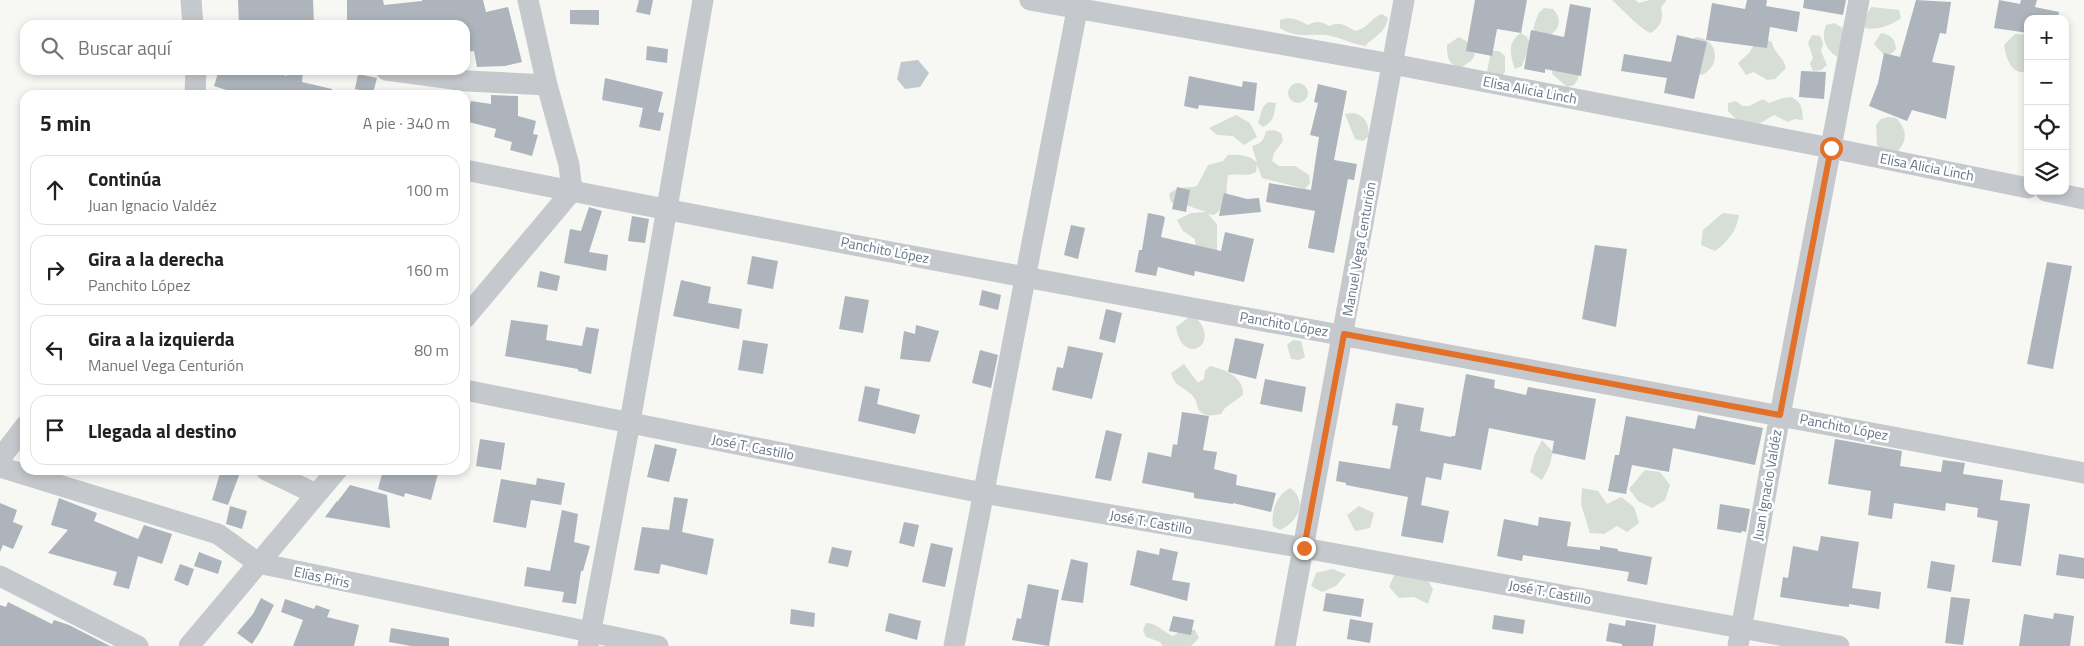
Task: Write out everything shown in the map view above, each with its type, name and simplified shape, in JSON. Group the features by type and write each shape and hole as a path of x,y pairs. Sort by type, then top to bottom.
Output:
{"street":[{"path":"190,0 192,20"},
{"path":"470,308 572,191 569,165 547,85 528,0"},
{"path":"590,640 703,0"},
{"name":"Elisa Alicia Linch","path":"1030,0 1078,5 1392,64 1831,148 2024,187"},
{"name":"Manuel Vega Centurión","path":"1285,646 1344,334 1404,0"},
{"name":"Juan Ignacio Valdéz","path":"1740,636 1859,0"},
{"path":"954,646 1078,5"},
{"path":"196,75 196,90"},
{"path":"427,75 468,80 547,85"},
{"name":"Panchito López","path":"470,171 1025,277 1344,334 2084,473"},
{"path":"2065,195 2084,199"},
{"name":"José T. Castillo","path":"470,391 983,493 1304,548 1740,636 1839,646"},
{"path":"0,430 20,428"},
{"path":"0,459 20,433"},
{"name":"Elías Piris","path":"0,468 20,474"},
{"name":"Elías Piris","path":"23,475 218,534 258,564 590,640 658,646"},
{"path":"276,475 316,494"},
{"path":"189,646 333,475"},
{"path":"0,576 138,646"}],"shaded area":[{"path":"1612,0 1635,0 1639,3 1650,0 1667,0 1661,7 1661,22 1651,33 1637,24"},
{"path":"1871,7 1899,10 1901,18 1884,27 1865,28 1864,20"},
{"path":"1544,8 1553,9 1559,19 1557,28 1552,34 1538,34 1533,29 1538,14"},
{"path":"1382,14 1388,18 1385,27 1380,34 1365,46 1336,37 1303,35 1291,33 1280,28 1280,20 1291,19 1308,25 1318,22 1329,26 1342,24 1355,31 1360,30"},
{"path":"1834,23 1845,32 1837,57 1827,47 1824,39 1826,25"},
{"path":"1521,33 1527,37 1530,44 1522,66 1515,69 1511,49 1513,40"},
{"path":"1881,33 1890,36 1895,42 1896,49 1891,54 1884,55 1874,44"},
{"path":"2015,34 2024,35 2024,72 2017,71 2010,65 2004,45"},
{"path":"1812,35 1820,36 1823,43 1821,51 1827,65 1821,70 1813,71 1810,64 1813,58 1808,43"},
{"path":"1459,37 1466,41 1475,55 1471,61 1459,69 1449,59 1447,45"},
{"path":"1696,37 1709,42 1715,53 1713,65 1702,75 1695,72 1689,41"},
{"path":"1765,39 1772,42 1786,68 1775,79 1767,80 1754,72 1746,75 1738,63 1749,53 1757,40"},
{"path":"1491,51 1499,51 1505,56 1505,72 1500,78 1487,72"},
{"path":"918,60 929,73 920,87 905,89 897,79 901,62"},
{"path":"1553,66 1578,71 1578,79 1574,85 1567,87 1552,74"},
{"path":"1298,83 1305,86 1308,93 1305,100 1298,103 1291,100 1288,93 1291,86"},
{"path":"1791,97 1801,106 1803,120 1795,119 1788,122 1774,115 1754,127 1739,122 1728,111 1728,103 1736,101 1742,106 1749,106 1763,99 1769,103"},
{"path":"1268,102 1276,103 1275,111 1271,120 1263,127 1258,123 1263,107"},
{"path":"1353,113 1364,118 1367,124 1369,136 1363,141 1355,139 1345,114"},
{"path":"1236,115 1250,123 1257,137 1244,145 1233,136 1217,135 1209,128"},
{"path":"1888,117 1896,118 1904,131 1903,143 1897,152 1881,151 1877,145 1876,125 1881,119"},
{"path":"1274,130 1281,133 1283,141 1274,153 1272,161 1279,166 1295,166 1309,175 1310,183 1305,189 1262,178 1257,165 1256,172 1246,175 1228,175 1226,198 1223,207 1214,215 1208,214 1217,224 1217,255 1196,254 1195,239 1183,231 1177,220 1191,213 1206,212 1183,204 1176,206 1171,202 1169,194 1179,188 1197,186 1208,165 1223,161 1228,155 1244,156 1251,158 1257,163 1252,146 1262,141 1266,131"},
{"path":"1723,213 1739,215 1731,235 1715,251 1701,245 1703,230"},
{"path":"1189,317 1197,319 1203,328 1205,337 1198,348 1192,349 1185,346 1180,339 1176,327"},
{"path":"1293,340 1301,341 1305,357 1299,360 1291,359 1287,345"},
{"path":"1184,364 1198,383 1204,379 1205,371 1210,366 1228,372 1241,383 1243,395 1225,408 1221,414 1211,415 1202,413 1192,395 1175,382 1171,373"},
{"path":"1542,440 1553,452 1549,467 1542,480 1530,472 1535,454"},
{"path":"1645,470 1660,472 1670,485 1665,500 1652,508 1638,501 1629,489"},
{"path":"1290,488 1296,493 1300,505 1296,517 1280,530 1273,526 1275,504 1281,495"},
{"path":"1582,488 1598,491 1607,504 1621,497 1634,507 1639,523 1627,532 1617,526 1604,534 1590,533 1581,504"},
{"path":"1359,506 1374,513 1370,528 1355,531 1347,515"},
{"path":"1332,569 1346,574 1336,586 1322,592 1311,586 1316,573"},
{"path":"1395,573 1425,576 1433,589 1428,604 1414,597 1399,598 1389,587"},
{"path":"1146,623 1153,624 1173,636 1184,630 1195,630 1199,638 1191,646 1163,646 1160,642 1146,637 1143,630"}],"building":[{"path":"238,0 313,0 314,20 239,20"},
{"path":"347,0 383,0 384,5 422,0 483,0 486,12 508,7 522,62 505,66 477,67 474,51 470,51 470,20 347,20"},
{"path":"639,0 653,0 650,15 636,12"},
{"path":"1475,0 1527,0 1521,33 1497,29 1492,56 1466,51"},
{"path":"1747,0 1767,0 1766,6 1800,12 1797,32 1770,27 1767,48 1706,40 1712,3 1745,9"},
{"path":"1804,0 1846,0 1843,15 1803,8"},
{"path":"1916,0 1951,2 1946,34 1940,33 1932,62 1955,66 1946,119 1912,110 1907,121 1869,106 1878,83 1884,53 1900,57"},
{"path":"1999,0 2020,4 2021,0 2037,0 2035,7 2059,12 2059,15 2024,15 2024,32 1994,28"},
{"path":"1570,4 1591,8 1581,76 1545,69 1545,73 1524,69 1531,30 1564,37"},
{"path":"570,10 599,10 599,25 570,24"},
{"path":"1677,35 1707,42 1694,99 1664,93 1667,78 1621,71 1624,54 1671,62"},
{"path":"647,46 668,49 667,63 646,60"},
{"path":"1801,71 1826,72 1824,99 1799,97"},
{"path":"217,75 303,75 302,82 332,90 226,90 214,86"},
{"path":"358,75 377,78 374,90 355,89"},
{"path":"1189,76 1242,87 1243,81 1257,83 1254,111 1199,105 1198,109 1184,106"},
{"path":"605,78 663,92 658,112 664,113 660,131 639,127 643,108 602,100"},
{"path":"1318,84 1347,91 1334,160 1357,164 1354,180 1348,179 1334,253 1308,248 1315,211 1266,202 1269,183 1311,190 1319,137 1310,135 1318,103 1314,102"},
{"path":"491,95 518,96 518,116 536,121 533,134 538,135 532,156 510,150 512,142 494,137 496,129 470,122 471,101 491,104"},
{"path":"1177,187 1190,190 1186,212 1172,209"},
{"path":"1224,193 1247,199 1259,198 1261,212 1219,216"},
{"path":"589,207 602,211 589,252 608,255 606,271 564,263 570,229 581,231"},
{"path":"1148,213 1165,218 1161,237 1221,251 1225,232 1254,239 1244,282 1195,271 1194,276 1158,267 1156,276 1135,272 1139,250 1142,250"},
{"path":"632,216 649,219 645,243 628,241"},
{"path":"1071,225 1085,228 1078,259 1064,255"},
{"path":"1595,245 1627,249 1616,327 1582,319"},
{"path":"752,256 778,261 773,289 747,284"},
{"path":"2047,262 2072,266 2053,369 2027,364"},
{"path":"540,271 560,276 557,291 537,287"},
{"path":"681,280 711,287 708,303 742,309 739,329 673,316"},
{"path":"982,290 1001,295 998,310 979,305"},
{"path":"845,296 869,300 863,333 839,329"},
{"path":"1106,309 1122,313 1115,343 1099,339"},
{"path":"511,320 548,325 546,340 582,346 586,327 599,329 591,374 578,371 578,369 505,356"},
{"path":"916,325 939,331 930,362 900,359 904,331 915,334"},
{"path":"1235,338 1264,344 1256,379 1228,372"},
{"path":"743,340 768,344 763,374 738,370"},
{"path":"1068,346 1103,353 1092,399 1052,390 1057,367 1063,368"},
{"path":"980,350 998,355 991,388 972,383"},
{"path":"1466,374 1495,380 1494,388 1526,395 1528,387 1596,399 1585,460 1552,453 1554,441 1489,428 1481,470 1444,463 1441,480 1426,477 1421,505 1449,511 1443,543 1401,536 1408,497 1346,485 1346,483 1336,481 1339,461 1390,469 1398,426 1392,425 1396,403 1424,408 1420,431 1451,437 1455,436"},
{"path":"1265,379 1306,387 1302,412 1260,404"},
{"path":"865,386 880,389 877,404 920,415 915,434 858,421"},
{"path":"1182,412 1209,416 1203,450 1217,452 1214,469 1237,475 1236,485 1276,493 1271,512 1233,503 1194,498 1194,493 1142,483 1148,452 1171,457 1173,444 1177,445"},
{"path":"1698,415 1763,428 1755,465 1673,448 1669,472 1632,465 1626,494 1608,491 1615,455 1619,455 1626,416 1695,429"},
{"path":"1106,430 1122,434 1111,481 1095,478"},
{"path":"480,439 505,443 501,470 476,466"},
{"path":"1835,439 1902,451 1900,466 1941,472 1943,460 1965,463 1963,474 2003,480 2000,500 2030,504 2021,566 1992,562 1998,521 1977,517 1978,508 1946,503 1945,511 1894,503 1892,519 1868,515 1871,491 1828,484"},
{"path":"655,444 677,449 669,482 647,477"},
{"path":"220,475 239,475 228,505 212,500"},
{"path":"382,475 438,475 431,500 405,493 404,497 378,489"},
{"path":"537,478 565,483 561,505 531,500 526,528 493,522 501,479 536,485"},
{"path":"350,485 387,495 390,528 325,517 337,501 339,502"},
{"path":"674,497 688,499 682,532 714,539 707,575 661,564 659,574 634,570 642,527 669,530"},
{"path":"59,498 97,513 94,521 138,539 144,525 172,534 162,564 138,556 129,589 113,585 117,572 48,553 68,530 51,525"},
{"path":"0,503 17,510 13,522 23,526 13,549 3,545 0,552"},
{"path":"1720,504 1750,509 1746,532 1742,531 1741,533 1717,529"},
{"path":"230,506 247,511 242,529 226,524"},
{"path":"562,510 578,514 574,542 590,546 583,571 581,571 576,604 562,602 564,592 524,586 527,567 550,571"},
{"path":"1539,517 1571,522 1567,546 1600,550 1600,546 1652,557 1647,585 1627,581 1629,572 1523,555 1522,561 1497,556 1504,519 1538,526"},
{"path":"904,522 919,525 914,547 899,543"},
{"path":"1821,536 1859,542 1852,588 1881,592 1879,609 1849,604 1849,607 1780,597 1783,577 1788,578 1793,546 1818,551"},
{"path":"931,543 953,548 945,587 922,582"},
{"path":"832,547 852,551 848,567 828,563"},
{"path":"1160,548 1178,552 1172,580 1190,583 1187,601 1130,585 1137,550 1159,555"},
{"path":"199,552 222,561 218,574 194,566"},
{"path":"2059,554 2084,558 2084,579 2056,575"},
{"path":"1071,559 1088,563 1083,603 1061,600"},
{"path":"1931,561 1955,565 1951,592 1927,588"},
{"path":"180,564 194,569 188,586 174,580"},
{"path":"1028,584 1059,590 1049,646 1012,640 1017,618 1021,619"},
{"path":"1326,593 1364,599 1361,617 1323,611"},
{"path":"1951,597 1970,599 1963,645 1945,643"},
{"path":"261,598 274,605 252,644 237,633 253,614"},
{"path":"285,599 314,609 316,605 330,610 327,617 359,625 354,646 293,646 303,620 281,612"},
{"path":"8,602 52,624 54,620 69,625 110,646 0,646 0,605 6,607"},
{"path":"791,609 815,613 814,627 790,624"},
{"path":"889,613 921,621 917,640 885,631"},
{"path":"2054,613 2074,616 2070,646 2019,646 2024,614 2053,619"},
{"path":"1494,615 1525,620 1523,634 1492,629"},
{"path":"1173,616 1194,620 1191,635 1169,631"},
{"path":"1350,619 1373,623 1370,643 1347,639"},
{"path":"1626,620 1656,625 1653,646 1622,646 1622,644 1606,641 1609,623 1625,626"},
{"path":"391,628 449,638 449,646 411,646 389,642"}],"route":[{"path":"1304,548 1344,334 1780,415 1831,148"}]}
